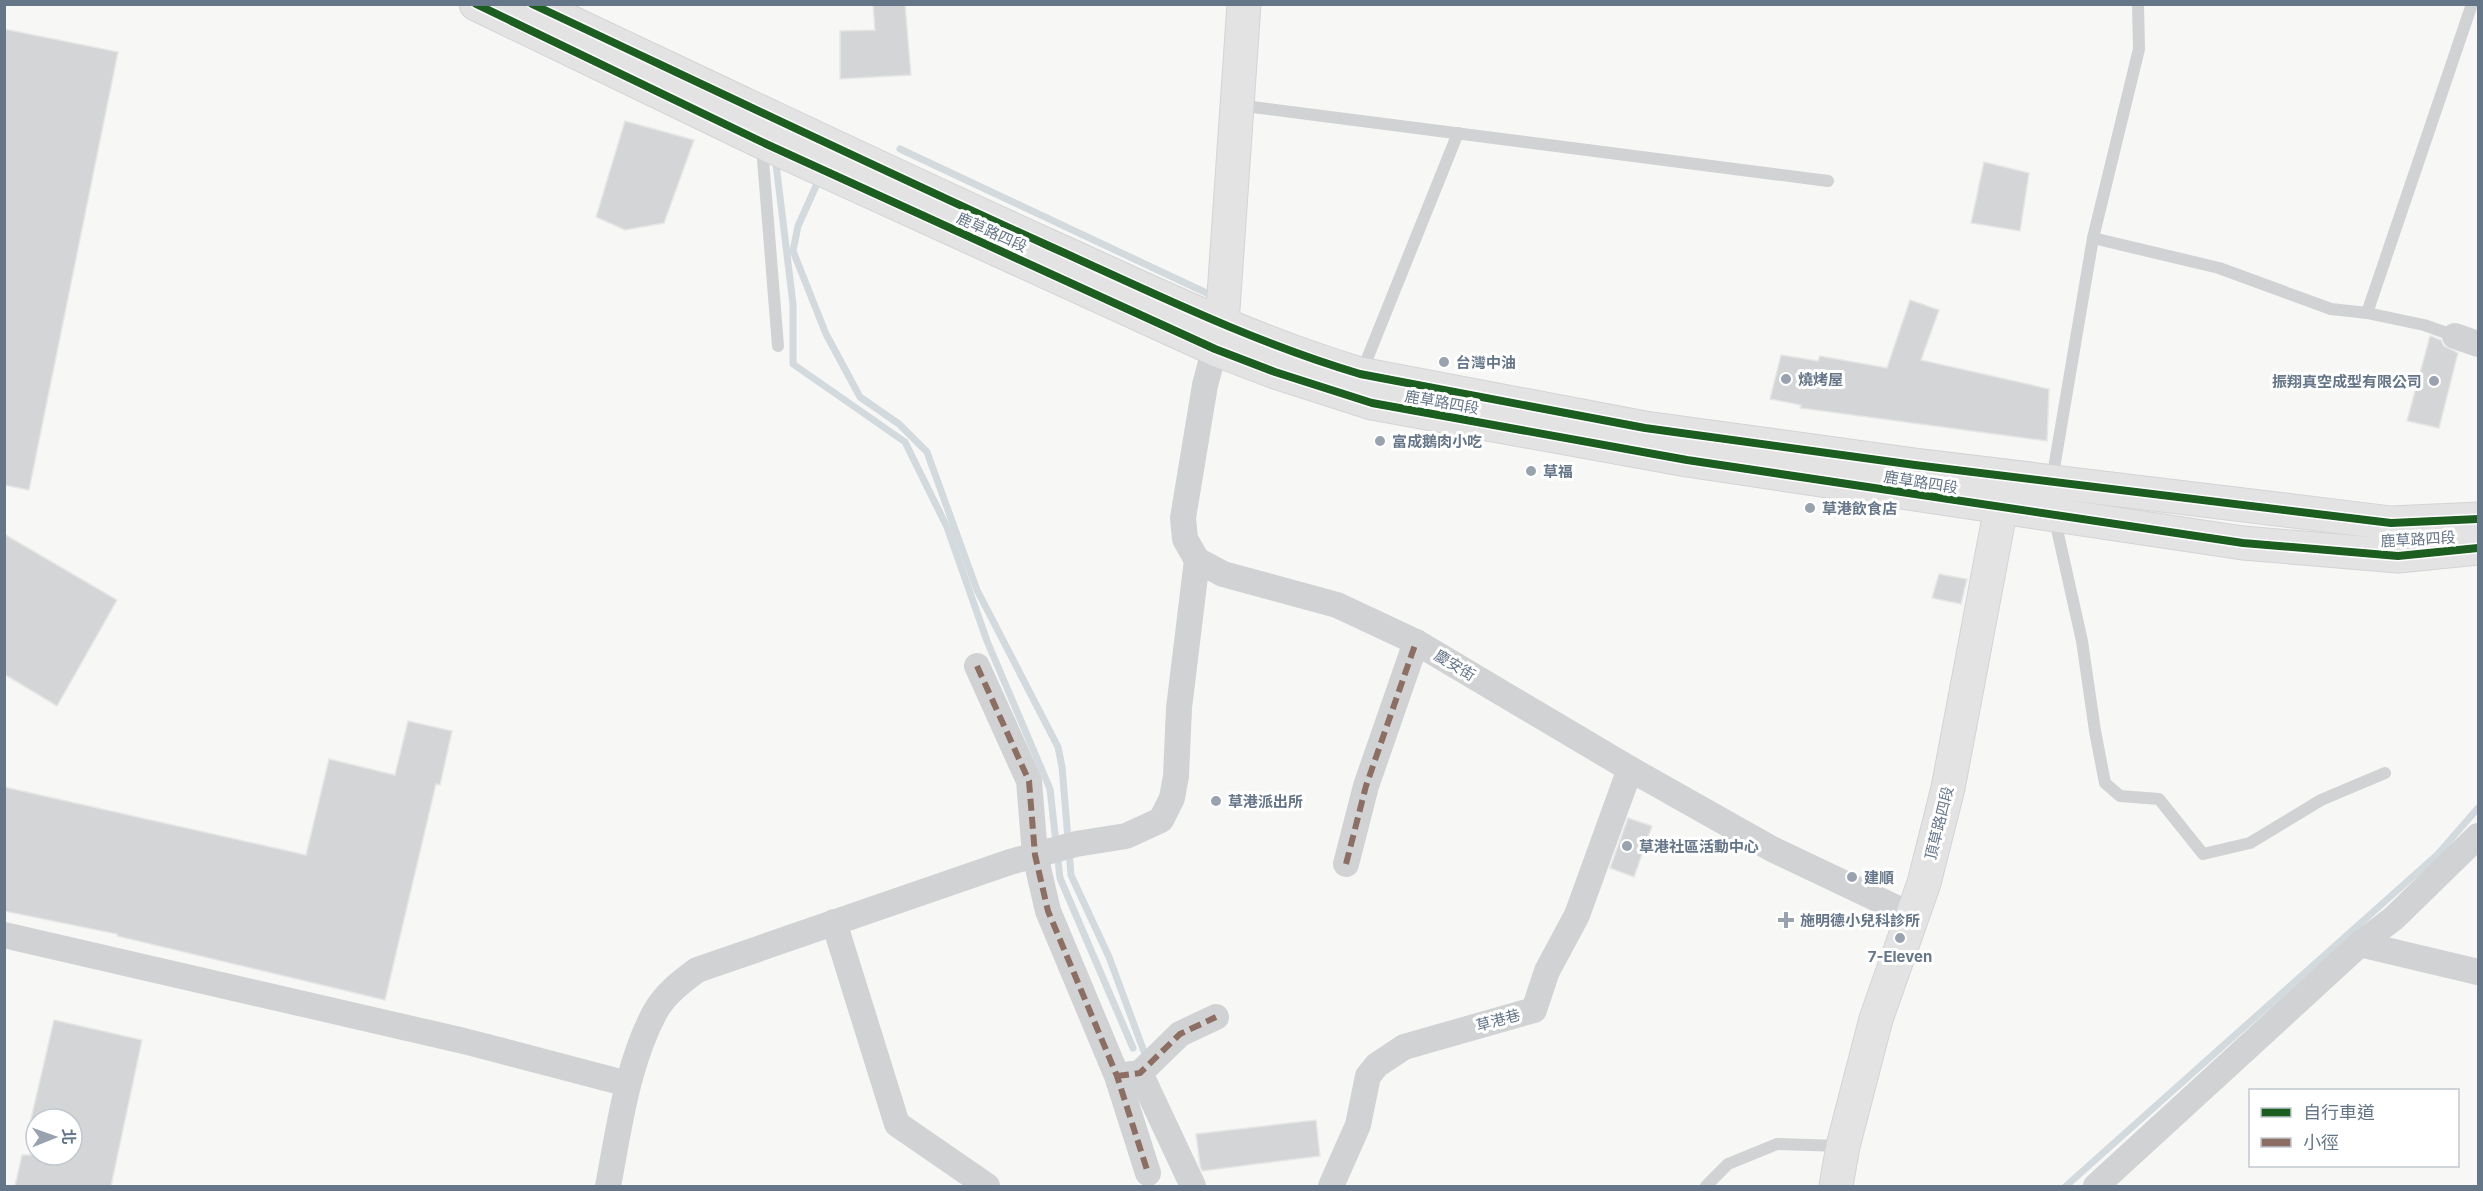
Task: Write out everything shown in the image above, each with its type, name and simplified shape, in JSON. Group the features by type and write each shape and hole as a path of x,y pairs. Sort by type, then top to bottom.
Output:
{"main road":[{"name":"鹿草路四段","path":"532,4 1001,224 1320,387 1372,403 1687,460 2001,507 2053,498 2391,523 2478,519"},
{"path":"1219,336 1244,4"},
{"name":"鹿草路四段","path":"486,6 762,142 1219,336 1360,374 1646,428 2053,498 2243,543 2398,556 2478,548"},
{"name":"頂草路四段","path":"1836,1186 1842,1146 1876,1019 1913,916 1948,788 2001,507"}],"street":[{"path":"608,1186 628,1084 655,1012 674,987 698,970 1041,853 1076,844 1126,836 1161,820 1172,798 1197,560 1185,539 1183,518 1198,424 1219,336"},
{"name":"慶安街","path":"1197,560 1223,574 1337,605 1416,642 1630,769 1772,849 1913,916"},
{"path":"1346,864 1366,786 1416,642"},
{"path":"977,666 1029,781 1048,910 1129,1075 1193,1186"},
{"name":"草港巷","path":"1331,1186 1358,1125 1368,1076 1377,1065 1404,1047 1534,1010 1547,970 1577,915 1630,769"},
{"path":"2096,1186 2360,944 2394,918 2478,836"},
{"path":"834,922 897,1124 987,1186"},
{"path":"4,935 464,1041 628,1084"},
{"path":"2360,944 2478,972"},
{"path":"1129,1075 1180,1034 1216,1017"},
{"path":"1129,1075 1148,1173"}],"lane":[{"path":"2138,4 2139,49 2093,238 2053,498 2082,641 2105,783 2120,796 2159,799 2203,854 2250,843 2321,800 2385,773"},
{"path":"2367,313 2472,4"},
{"path":"1237,105 1828,181"},
{"path":"1360,374 1458,133"},
{"path":"762,142 778,346"},
{"path":"2093,238 2219,268 2331,309 2367,313 2424,325 2467,340"},
{"path":"1706,1186 1728,1164 1777,1144 1842,1146"}],"building":[{"path":"873,4 905,4 911,75 840,79 840,31 875,30"},
{"path":"4,29 118,52 29,490 4,485"},
{"path":"625,121 694,140 664,223 625,230 596,217"},
{"path":"1984,162 2029,173 2020,231 1971,223"},
{"path":"1910,300 1939,310 1921,360 2049,389 2047,441 1800,408 1801,405 1770,399 1781,355 1818,361 1820,356 1887,368"},
{"name":"振翔真空成型有限公司","path":"2430,336 2441,340 2444,346 2458,353 2439,428 2407,421"},
{"path":"4,534 117,600 57,706 4,674"},
{"path":"1939,574 1967,579 1961,604 1932,598"},
{"path":"408,721 452,731 440,785 436,784 385,1000 117,936 117,934 4,911 4,787 306,855 329,759 395,775"},
{"name":"草港社區活動中心","path":"1628,818 1652,826 1634,877 1610,868"},
{"path":"54,1020 142,1040 111,1186 15,1186 22,1155 24,1155 24,1167 84,1167 84,1107 34,1107"},
{"path":"1316,1120 1320,1156 1202,1171 1196,1134"}],"waterway":[{"path":"900,149 1213,296 1213,294"},
{"path":"776,164 793,304 793,364 905,442 947,527 987,641 1050,789 1060,878 1133,1048"},
{"path":"816,186 798,226 793,251 826,334 860,397 899,424 927,452 977,590 1058,747 1062,767 1071,875 1109,957 1146,1057"},
{"path":"2066,1186 2438,854 2478,808"}],"marked path":[{"path":"1346,864 1366,786 1416,642"},
{"path":"977,666 1029,781 1035,855 1048,911 1117,1076 1148,1173"},
{"path":"1117,1076 1140,1073 1180,1034 1216,1017"}],"cycle path":[{"path":"476,4 762,142 1215,349 1275,372 1372,403 1687,460 2243,543 2398,556 2478,548"},
{"path":"532,4 1164,298 1241,332 1360,374 1645,428 1915,465 2391,523 2478,519"}],"place":[{"name":"台灣中油","path":"1444,362"},
{"name":"燒烤屋","path":"1786,379"},
{"name":"振翔真空成型有限公司","path":"2434,381"},
{"name":"富成鵝肉小吃","path":"1380,441"},
{"name":"草福","path":"1531,471"},
{"name":"草港飲食店","path":"1810,508"},
{"name":"草港派出所","path":"1216,801"},
{"name":"草港社區活動中心","path":"1627,846"},
{"name":"建順","path":"1852,877"},
{"name":"施明德小兒科診所","path":"1786,920"},
{"name":"7-Eleven","path":"1900,938"}]}
